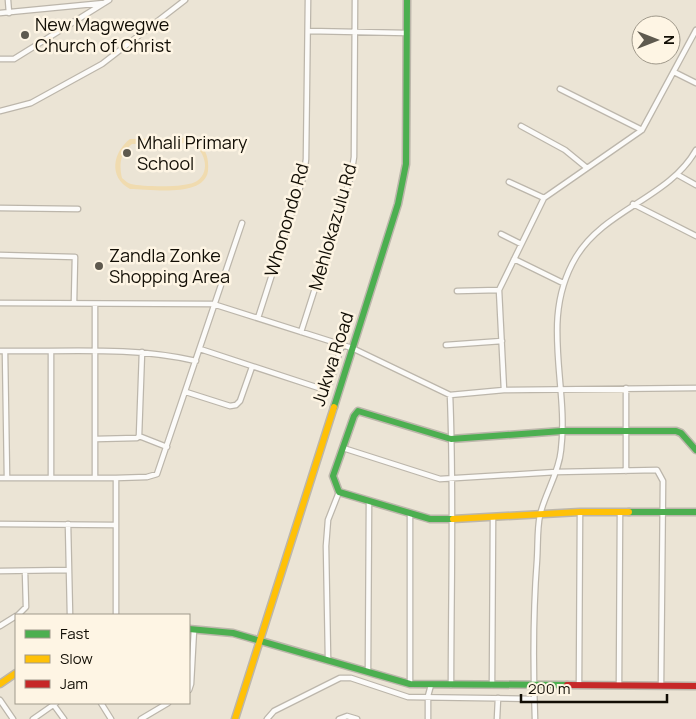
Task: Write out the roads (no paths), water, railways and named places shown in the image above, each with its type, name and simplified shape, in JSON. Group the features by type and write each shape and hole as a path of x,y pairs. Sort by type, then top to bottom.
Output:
{"street":[{"path":"8,0 9,13"},
{"path":"0,111 31,102 102,64 185,0"},
{"name":"Whonondo Rd","path":"258,318 304,175 306,159 308,0"},
{"name":"Mehlokazulu Rd","path":"301,332 351,176 354,157 355,0"},
{"name":"Jukwa Road","path":"235,719 403,182 406,149 407,0"},
{"path":"0,13 107,1"},
{"path":"0,59 14,59 107,1"},
{"path":"504,390 499,290 544,198 642,130 696,30"},
{"path":"308,31 407,33"},
{"path":"674,72 696,83"},
{"path":"560,89 642,130"},
{"path":"521,126 565,150 587,168"},
{"path":"535,719 534,598 540,515 556,472 561,450 562,431 556,320 563,283 584,245 633,204 678,175 696,150"},
{"path":"678,175 696,184"},
{"path":"509,182 544,198"},
{"path":"633,204 696,236"},
{"path":"0,208 78,209"},
{"path":"0,478 147,478 157,474 242,223"},
{"path":"500,234 521,244"},
{"path":"0,256 75,257 74,302"},
{"path":"514,258 563,283"},
{"path":"457,291 499,290"},
{"path":"0,302 213,304 352,348 450,395 504,390 696,388"},
{"path":"95,304 95,477"},
{"path":"446,345 502,342"},
{"path":"200,349 319,388 325,387 330,383 342,345"},
{"path":"7,478 3,351 94,350 142,352 167,354 196,361"},
{"path":"51,351 51,478"},
{"path":"139,436 142,352"},
{"path":"186,392 230,406 236,405 240,400 252,366"},
{"path":"626,388 626,471"},
{"path":"450,395 453,479 450,519 451,685"},
{"path":"696,450 681,433 676,431 562,431 452,440 358,411 354,416 333,476 334,485 339,492 410,515 430,519 493,518 580,512 696,512"},
{"path":"96,439 137,438 139,436 167,447"},
{"path":"343,448 429,476 453,479 556,472 657,470 662,481 661,686"},
{"path":"116,478 116,614"},
{"path":"328,658 326,546 328,520 339,492"},
{"path":"368,671 369,501"},
{"path":"579,684 580,512"},
{"path":"619,685 620,512"},
{"path":"410,515 410,684"},
{"path":"492,685 493,518"},
{"path":"0,524 115,525"},
{"path":"68,524 70,614"},
{"path":"0,571 69,570"},
{"path":"19,614 26,607 25,571"},
{"path":"0,626 15,617"},
{"path":"190,687 191,629 233,633 328,658 410,684 696,686"},
{"path":"0,684 15,674"},
{"path":"267,719 274,711 340,678 351,678 408,697 534,699"},
{"path":"428,719 428,696 431,685"},
{"path":"497,719 498,698"},
{"path":"0,700 13,719"},
{"path":"33,719 55,704 64,719"},
{"path":"102,704 112,719"},
{"path":"141,719 166,704"},
{"path":"339,719 347,716 357,719"}],"place":[{"name":"New Magwegwe Church of Christ","path":"25,35"},
{"name":"Mhali Primary School","path":"127,153"},
{"name":"Zandla Zonke Shopping Area","path":"99,266"}]}
